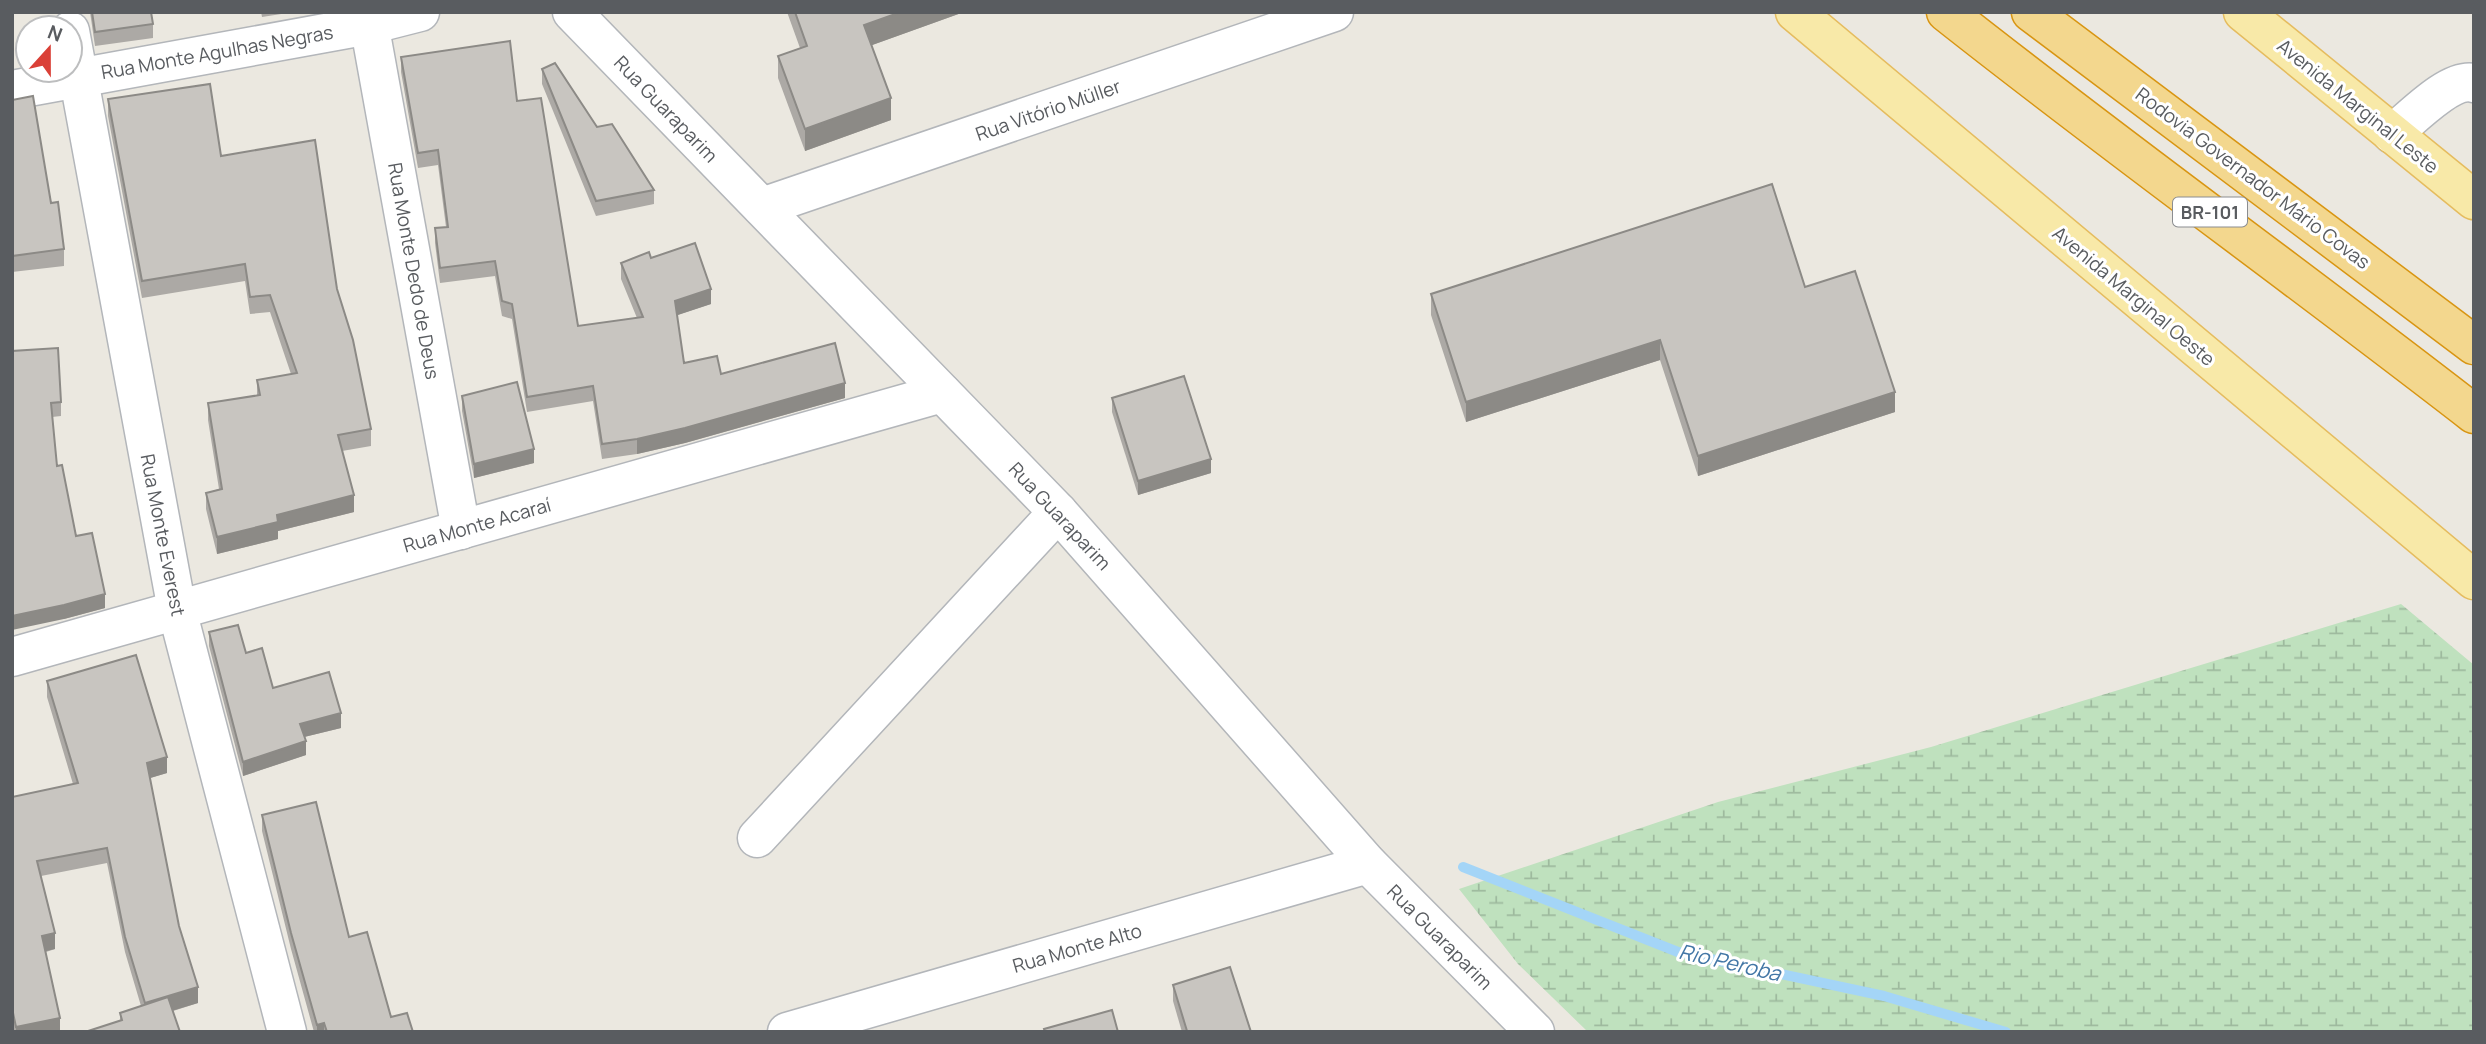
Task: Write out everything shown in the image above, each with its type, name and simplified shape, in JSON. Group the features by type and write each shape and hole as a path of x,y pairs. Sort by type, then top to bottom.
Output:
{"highway":[{"name":"BR-101","path":"1946,12 2021,72 2286,269 2474,414"},
{"name":"Rodovia Governador Mário Covas","path":"2031,12 2474,345"}],"main road":[{"name":"Avenida Marginal Leste","path":"2243,12 2474,200"},
{"name":"Avenida Marginal Oeste","path":"1790,14 2474,580"}],"street":[{"name":"Rua Monte Agulhas Negras","path":"84,76 368,19 421,12"},
{"name":"Rua Guaraparim","path":"572,12 1058,512 1368,864 1535,1032"},
{"name":"Rua Vitório Müller","path":"762,207 1334,12"},
{"name":"Rua Monte Dedo de Deus","path":"368,19 461,530"},
{"path":"2392,134 2454,84 2474,83"},
{"name":"Rua Monte Agulhas Negras","path":"12,90 42,84"},
{"name":"Rua Monte Everest","path":"79,84 177,610 287,1032"},
{"name":"Rua Monte Acaraí","path":"12,657 942,393"},
{"path":"757,838 1058,512"},
{"name":"Rua Monte Alto","path":"787,1032 1368,864"}],"green space":[{"path":"2401,604 2474,665 2474,1032 1588,1032 1518,964 1459,889 1718,802 1931,747"}],"building":[{"path":"92,12 151,12 153,24 95,32"},
{"path":"795,12 901,12 864,25 891,98 805,129 778,56 807,46"},
{"path":"510,41 517,101 541,98 578,326 643,317 621,263 649,252 651,258 695,243 711,289 675,301 684,363 717,356 721,374 835,343 845,383 685,428 602,444 593,386 527,397 512,304 502,301 495,261 440,268 435,228 448,227 438,150 418,153 401,57"},
{"path":"555,63 597,127 612,124 654,190 596,201 542,69"},
{"path":"210,84 221,156 315,140 337,289 353,340 371,429 338,435 354,495 277,515 278,522 217,537 206,493 222,489 208,403 260,395 257,380 297,373 270,295 250,297 245,264 142,281 108,99"},
{"path":"33,96 51,203 58,202 64,249 12,256 12,100"},
{"path":"1772,184 1805,287 1855,271 1895,392 1698,456 1660,340 1466,402 1431,294"},
{"path":"58,348 61,402 51,403 57,466 62,465 76,536 92,533 105,594 12,616 12,351"},
{"path":"1184,376 1211,459 1138,481 1112,398"},
{"path":"517,382 534,449 474,464 462,396"},
{"path":"238,625 246,653 262,648 273,688 329,672 341,713 300,724 306,741 243,762 209,632"},
{"path":"136,655 167,757 147,763 179,926 198,987 145,1003 125,937 107,848 37,861 55,933 42,936 60,1018 16,1027 12,1008 12,797 78,783 47,681"},
{"path":"316,802 349,937 367,932 391,1017 407,1013 413,1032 327,1032 324,1023 317,1025 262,815"},
{"path":"1230,967 1251,1032 1186,1032 1173,985"},
{"path":"168,997 180,1032 85,1032 122,1020 120,1013"},
{"path":"1112,1010 1118,1032 1045,1032 1044,1029"}],"waterway":[{"name":"Rio Peroba","path":"1463,867 1678,952 1884,996 2006,1032"}]}
